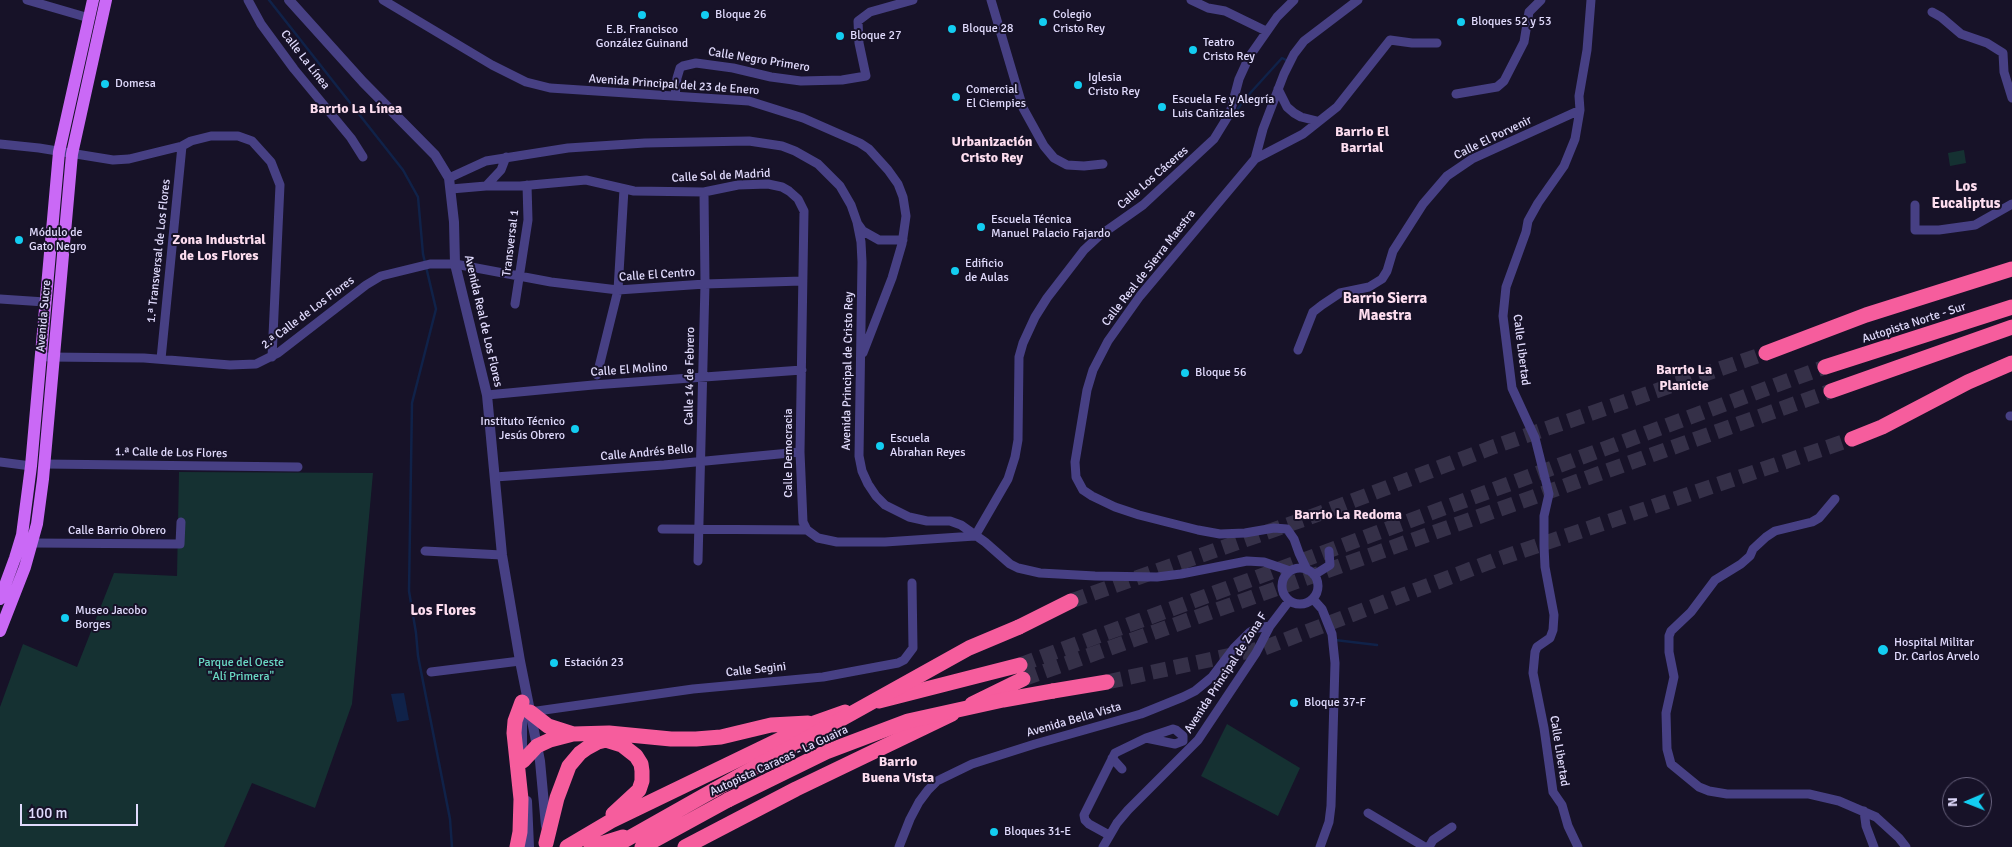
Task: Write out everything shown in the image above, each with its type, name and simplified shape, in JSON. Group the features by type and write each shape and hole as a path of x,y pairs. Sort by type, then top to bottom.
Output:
{"highway":[{"path":"1766,353 1866,314 2012,269"},
{"name":"Autopista Norte - Sur","path":"1825,367 2012,307"},
{"path":"1831,391 2012,327"},
{"path":"1852,439 1882,428 1968,382 2012,364"},
{"name":"Autopista Caracas - La Guaira","path":"640,840 714,790 969,648 1019,627 1071,600"},
{"name":"Autopista Caracas - La Guaira","path":"567,847 587,842 612,821 814,723 876,702 1022,672 685,847"},
{"name":"Autopista Caracas - La Guaira","path":"613,847 640,840 826,752 908,721 1003,700 1107,682"},
{"path":"517,847 520,832 521,800 514,733 515,721 526,707 548,726 573,734"},
{"path":"522,761 537,746 550,740 573,734 609,733 672,739 696,739 721,737 770,725 814,723"},
{"path":"546,845 557,798 569,766 580,753 592,744 606,740 615,742 636,756 640,764 642,781 639,790 632,798 587,842"},
{"path":"694,847 724,827"},
{"path":"587,842 640,840"}],"main road":[{"name":"Avenida Sucre","path":"0,599 22,535 31,466 45,302 66,153 93,0"},
{"name":"Avenida Sucre","path":"0,631 33,543 40,508 54,358 66,153 106,0"}],"street":[{"path":"27,0 89,18"},
{"name":"Calle La Línea","path":"248,0 261,24 294,69 351,138 363,158"},
{"name":"Avenida Real de Los Flores","path":"289,0 363,82 436,155 449,178 455,264 487,395 502,555 524,678 526,707 522,761 528,808 529,847"},
{"name":"Avenida Principal del 23 de Enero","path":"383,0 484,61 526,82 550,88 749,101 803,118 860,143 877,158 898,184 906,207 906,224 903,240 892,278 861,357"},
{"name":"Calle Negro Primero","path":"675,96 680,68 696,63 801,81 842,80 866,76 859,43 858,21 870,12 913,0"},
{"path":"991,0 1022,108 1044,146 1054,158 1067,165 1103,164"},
{"path":"1191,0 1208,8 1225,12 1266,31"},
{"name":"Calle Los Cáceres","path":"975,536 1008,479 1015,456 1018,440 1019,357 1035,317 1047,298 1084,250 1099,236 1143,205 1200,155 1214,139 1230,113 1239,79 1249,57 1266,31 1294,0"},
{"name":"Calle Real de Sierra Maestra","path":"1311,572 1287,529 1274,528 1245,533 1220,534 1139,515 1115,507 1083,490 1079,484 1075,469 1088,390 1094,370 1108,341 1140,296 1255,159 1263,129 1289,61 1304,41 1358,0"},
{"path":"1456,94 1497,87 1504,81 1524,42 1529,12 1541,0"},
{"name":"Calle Libertad","path":"1578,847 1568,826 1562,804 1553,792 1544,728 1533,673 1537,647 1550,638 1553,630 1554,615 1545,567 1544,546 1544,516 1549,494 1535,438 1512,388 1503,316 1506,287 1526,232 1528,221 1564,166 1575,139 1580,110 1579,96 1587,50 1591,0"},
{"path":"1932,12 1961,34 1987,43 2003,53 2004,72 2012,98"},
{"path":"1255,159 1303,134 1337,107 1390,40 1412,43 1437,43"},
{"path":"1278,89 1287,107 1294,113 1317,121"},
{"name":"Calle El Porvenir","path":"1298,350 1307,323 1318,308 1340,293 1369,287 1382,279 1387,271 1393,251 1423,204 1447,176 1472,159 1580,110"},
{"path":"0,144 39,148 98,159 121,160 182,146 190,141 211,136 229,136 252,141 264,153 279,179 280,194 272,357"},
{"name":"Avenida Principal de Cristo Rey","path":"449,178 486,161 576,148 645,143 757,141 791,149 824,169 846,194 857,222 862,248 859,456 865,476 876,496 885,505 901,514 918,519 955,522 966,528 1010,564 1018,568 1047,574 1157,577 1247,561 1264,562 1290,571"},
{"name":"1.ª Transversal de Los Flores","path":"161,359 182,146"},
{"path":"451,189 486,186 501,170 506,157"},
{"name":"Calle Sol de Madrid","path":"486,186 586,180 624,190 704,192 738,186 768,184 782,187 789,191 802,204"},
{"name":"Transversal 1","path":"515,304 528,220 527,185"},
{"path":"597,376 618,290 624,190"},
{"name":"Calle 14 de Febrero","path":"698,561 705,284 704,192"},
{"name":"Calle Democracia","path":"802,204 804,211 800,452 801,516 807,530"},
{"path":"1915,205 1915,230 1968,227 1984,221 2012,204"},
{"path":"857,222 863,232 879,240 903,240"},
{"name":"2.ª Calle de Los Flores","path":"40,356 54,358 161,359 241,365 256,364 272,357 366,285 381,276 430,264 455,264"},
{"name":"Calle El Centro","path":"455,264 551,282 618,290 802,280"},
{"path":"0,300 45,302"},
{"name":"Calle El Molino","path":"487,395 593,384 802,370"},
{"name":"Calle Andrés Bello","path":"495,477 800,452"},
{"path":"0,462 31,466"},
{"name":"1.ª Calle de Los Flores","path":"44,464 298,467"},
{"path":"1835,500 1819,518 1812,522 1775,531 1766,537 1753,549 1742,564 1715,580 1692,612 1671,631 1669,636 1669,652 1674,678 1666,712 1667,749 1671,764 1699,787 1727,794 1809,794 1838,801 1876,817 1906,847"},
{"name":"Calle Barrio Obrero","path":"33,543 180,544 181,522"},
{"path":"662,528 807,530 818,538 837,542 885,542 975,536"},
{"path":"425,551 502,555"},
{"path":"1311,572 1318,587 1313,599 1301,605 1289,601 1283,594 1282,585 1284,577 1290,571 1299,568 1311,572 1330,565 1329,551"},
{"name":"Calle Segini","path":"526,707 823,677 898,663 904,660 913,648 912,583"},
{"path":"1313,599 1322,609 1332,634 1335,663 1335,735 1331,806 1329,822 1320,847"},
{"name":"Avenida Principal de Zona F","path":"1103,847 1109,835 1128,810 1198,740 1256,653 1270,626 1289,601"},
{"name":"Avenida Bella Vista","path":"899,847 919,802 937,781 972,764 1141,714 1183,697 1195,691 1212,677 1234,648 1250,632 1258,628 1270,626"},
{"path":"431,672 520,662"},
{"name":"Avenida Real de Los Flores","path":"526,707 537,746 545,807 546,845"},
{"path":"1109,835 1089,824 1085,820 1084,815 1112,758 1118,751 1146,738"},
{"path":"1112,758 1122,769"},
{"path":"1864,811 1866,826 1874,847"},
{"path":"1368,813 1425,847"},
{"path":"1429,847 1433,840 1452,827"}],"green space":[{"path":"1964,150 1966,163 1950,166 1948,153"},
{"name":"Parque del Oeste \"Alí Primera\"","path":"179,472 373,473 352,704 315,808 252,783 224,847 0,847 0,707 23,644 77,667 114,573 177,576"},
{"path":"1227,724 1300,768 1278,816 1201,776"}],"water":[{"path":"404,693 409,720 397,722 391,694"}],"waterway":[{"path":"269,0 403,170 418,197 423,254 436,309 412,403 409,591 418,656 450,819 452,847"},
{"path":"1232,118 1243,101 1282,58 1288,61"},
{"path":"1335,640 1377,645"}],"tunnel":[{"path":"1071,601 1313,516 1493,447 1766,353"},
{"path":"1020,665 1825,367"},
{"path":"1023,679 1831,391"},
{"path":"1107,682 1264,648 1495,560 1852,439"}],"place":[{"name":"E.B. Francisco González Guinand","path":"642,15"},
{"name":"Bloque 26","path":"705,15"},
{"name":"Colegio Cristo Rey","path":"1043,22"},
{"name":"Bloques 52 y 53","path":"1461,22"},
{"name":"Bloque 28","path":"952,29"},
{"name":"Bloque 27","path":"840,36"},
{"name":"Teatro Cristo Rey","path":"1193,50"},
{"name":"Domesa","path":"105,84"},
{"name":"Iglesia Cristo Rey","path":"1078,85"},
{"name":"Comercial El Ciempies","path":"956,97"},
{"name":"Escuela Fe y Alegría Luis Cañizales","path":"1162,107"},
{"name":"Escuela Técnica Manuel Palacio Fajardo","path":"981,227"},
{"name":"Módulo de Gato Negro","path":"19,240"},
{"name":"Edificio de Aulas","path":"955,271"},
{"name":"Bloque 56","path":"1185,373"},
{"name":"Instituto Técnico Jesús Obrero","path":"575,429"},
{"name":"Escuela Abrahan Reyes","path":"880,446"},
{"name":"Museo Jacobo Borges","path":"65,618"},
{"name":"Hospital Militar Dr. Carlos Arvelo","path":"1883,650"},
{"name":"Estación 23","path":"554,663"},
{"name":"Bloque 37-F","path":"1294,703"},
{"name":"Bloques 31-E","path":"994,832"}],"district":[{"name":"Barrio La Línea","path":"356,109"},
{"name":"Barrio El Barrial","path":"1362,140"},
{"name":"Urbanización Cristo Rey","path":"992,150"},
{"name":"Los Eucaliptus","path":"1966,196"},
{"name":"Zona Industrial de Los Flores","path":"219,248"},
{"name":"Barrio Sierra Maestra","path":"1385,308"},
{"name":"Barrio La Planicie","path":"1684,378"},
{"name":"Barrio La Redoma","path":"1348,515"},
{"name":"Los Flores","path":"443,611"},
{"name":"Barrio Buena Vista","path":"898,770"}]}
